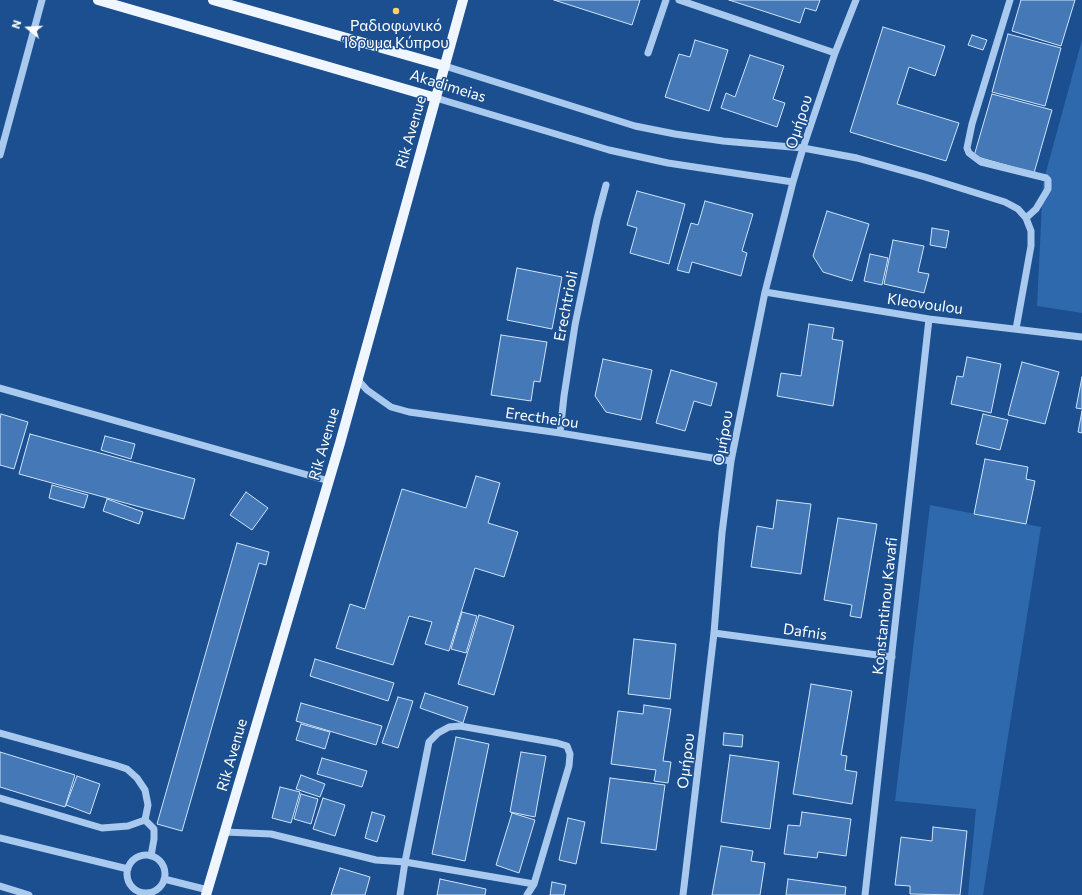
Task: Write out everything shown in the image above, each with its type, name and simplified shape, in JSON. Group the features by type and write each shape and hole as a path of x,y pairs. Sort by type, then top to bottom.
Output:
{"main road":[{"name":"Akadimeias","path":"98,0 436,98"},
{"name":"Akadimeias","path":"213,0 445,66"},
{"name":"Rik Avenue","path":"207,893 358,380 463,0"}],"street":[{"path":"0,155 42,0"},
{"path":"648,53 666,0"},
{"path":"679,0 836,53"},
{"name":"Ομήρου","path":"683,895 714,633 722,533 731,462 765,292 793,182 803,148 856,0"},
{"path":"1010,0 972,124 967,148 969,153 981,162 1046,178 1048,180 1048,189 1036,209 1026,218 1031,231 1031,246 1016,329"},
{"name":"Akadimeias","path":"445,66 636,126 675,134 724,141 803,148 857,158 998,200 1018,209 1026,218"},
{"name":"Akadimeias","path":"436,98 608,150 668,163 793,182"},
{"name":"Erechtrioli","path":"560,433 564,396 576,325 597,219 606,185"},
{"name":"Kleovoulou","path":"765,292 929,319 1082,337"},
{"name":"Konstantinou Kavafi","path":"865,895 929,319"},
{"name":"Erectheiou","path":"358,380 367,390 391,407 409,412 560,433 731,462"},
{"path":"0,388 329,481"},
{"name":"Dafnis","path":"714,633 892,657"},
{"path":"400,895 405,862 430,742 438,733 449,727 460,726 567,746 570,754 569,766 534,884 527,895"},
{"path":"0,733 115,764 127,769 137,778 144,790 148,805 145,820"},
{"path":"0,798 102,828 128,826 145,820"},
{"path":"145,820 154,829 151,856"},
{"path":"225,832 271,834 376,860 405,862 534,884"},
{"path":"0,838 128,869"},
{"path":"143,856 151,856 161,863 164,871 164,879 160,886 154,891 136,893 129,882 128,869 135,859 143,856"},
{"path":"164,879 207,893"},
{"path":"0,886 29,895"}],"shaded area":[{"path":"1082,40 1082,313 1037,306 1043,183"},
{"path":"930,505 1041,527 983,895 968,895 976,809 895,801"}],"building":[{"path":"554,0 640,0 632,25"},
{"path":"729,0 820,0 816,11 805,8 800,23"},
{"path":"1021,0 1075,0 1061,46 1012,31"},
{"path":"883,27 945,46 935,76 909,67 897,104 959,123 946,161 850,132"},
{"path":"1008,34 1061,48 1045,106 992,92"},
{"path":"972,35 987,40 983,50 968,45"},
{"path":"695,40 728,50 709,111 665,97 679,54 690,57"},
{"path":"750,55 784,66 773,99 785,103 777,127 721,108 726,93 735,97"},
{"path":"992,94 1052,110 1034,173 974,156"},
{"path":"637,191 685,204 669,264 630,253 637,228 627,225"},
{"path":"705,201 753,214 742,251 747,253 741,276 692,262 689,273 677,270 691,223 698,225"},
{"path":"827,211 869,224 852,281 823,272 813,256"},
{"path":"932,228 949,231 946,248 930,245"},
{"path":"893,240 924,246 918,272 929,274 924,293 884,284"},
{"path":"870,254 888,258 882,285 864,281"},
{"path":"517,268 562,277 552,329 507,320"},
{"path":"809,324 834,328 832,339 843,341 833,406 777,396 781,373 801,376"},
{"path":"501,335 547,342 540,382 534,381 531,401 491,395"},
{"path":"967,357 1001,364 991,413 951,404 957,376 963,377"},
{"path":"603,359 652,370 641,420 606,412 595,396"},
{"path":"1022,362 1059,372 1045,424 1008,415"},
{"path":"671,370 717,383 711,406 694,401 685,431 656,423"},
{"path":"1082,377 1082,409 1076,408"},
{"path":"1082,411 1082,433 1078,432"},
{"path":"1,414 28,422 14,469 0,465"},
{"path":"983,414 1008,420 1000,450 976,444"},
{"path":"30,434 195,479 184,519 19,474"},
{"path":"105,436 135,444 131,459 101,450"},
{"path":"985,459 1028,467 1026,479 1035,481 1026,524 974,514"},
{"path":"476,476 500,483 488,523 518,532 504,577 475,568 449,651 425,644 432,622 409,616 393,665 336,648 350,604 365,609 402,489 466,508"},
{"path":"52,485 88,495 84,508 49,498"},
{"path":"246,492 268,508 252,530 230,515"},
{"path":"107,499 143,512 139,524 103,511"},
{"path":"777,500 811,504 801,574 751,567 757,526 773,529"},
{"path":"838,518 877,524 861,618 850,616 852,605 824,600"},
{"path":"237,543 269,552 266,565 259,563 182,831 157,824"},
{"path":"462,612 477,616 466,653 451,649"},
{"path":"479,615 514,626 494,695 458,684"},
{"path":"634,639 676,644 670,699 628,694"},
{"path":"315,659 394,683 388,701 310,676"},
{"path":"811,684 852,691 841,755 847,756 845,770 857,772 852,804 793,794"},
{"path":"425,693 468,707 463,723 420,708"},
{"path":"398,697 413,701 398,748 382,743"},
{"path":"301,703 382,726 376,745 296,721"},
{"path":"644,705 671,709 663,761 671,762 668,783 654,781 656,770 611,764 618,711 643,714"},
{"path":"301,724 330,732 325,749 296,740"},
{"path":"724,733 743,735 742,747 723,745"},
{"path":"456,737 489,744 465,861 432,854"},
{"path":"0,752 75,775 65,807 0,787"},
{"path":"521,752 546,756 535,817 510,812"},
{"path":"730,755 779,762 770,829 721,822"},
{"path":"322,758 367,771 362,787 317,774"},
{"path":"301,775 325,784 320,797 296,789"},
{"path":"77,776 100,784 90,814 66,805"},
{"path":"610,778 665,785 656,850 601,843"},
{"path":"280,787 300,792 291,823 272,818"},
{"path":"301,794 318,799 311,824 294,819"},
{"path":"323,798 345,805 335,836 313,829"},
{"path":"372,812 385,816 377,842 365,838"},
{"path":"802,812 851,819 846,856 818,852 817,858 784,854 788,825 800,826"},
{"path":"512,813 535,820 519,873 496,865"},
{"path":"568,818 585,822 576,864 559,860"},
{"path":"933,827 967,831 960,895 910,894 910,886 895,885 901,837 932,841"},
{"path":"721,846 753,851 751,861 765,863 760,895 712,895"},
{"path":"340,868 370,877 365,895 331,895"},
{"path":"440,879 486,889 485,895 437,895"},
{"path":"788,879 846,887 845,895 786,895"},
{"path":"552,882 566,885 564,895 550,895"}],"place":[{"name":"Ραδιοφωνικό Ίδρυμα Κύπρου","path":"396,11"}]}
